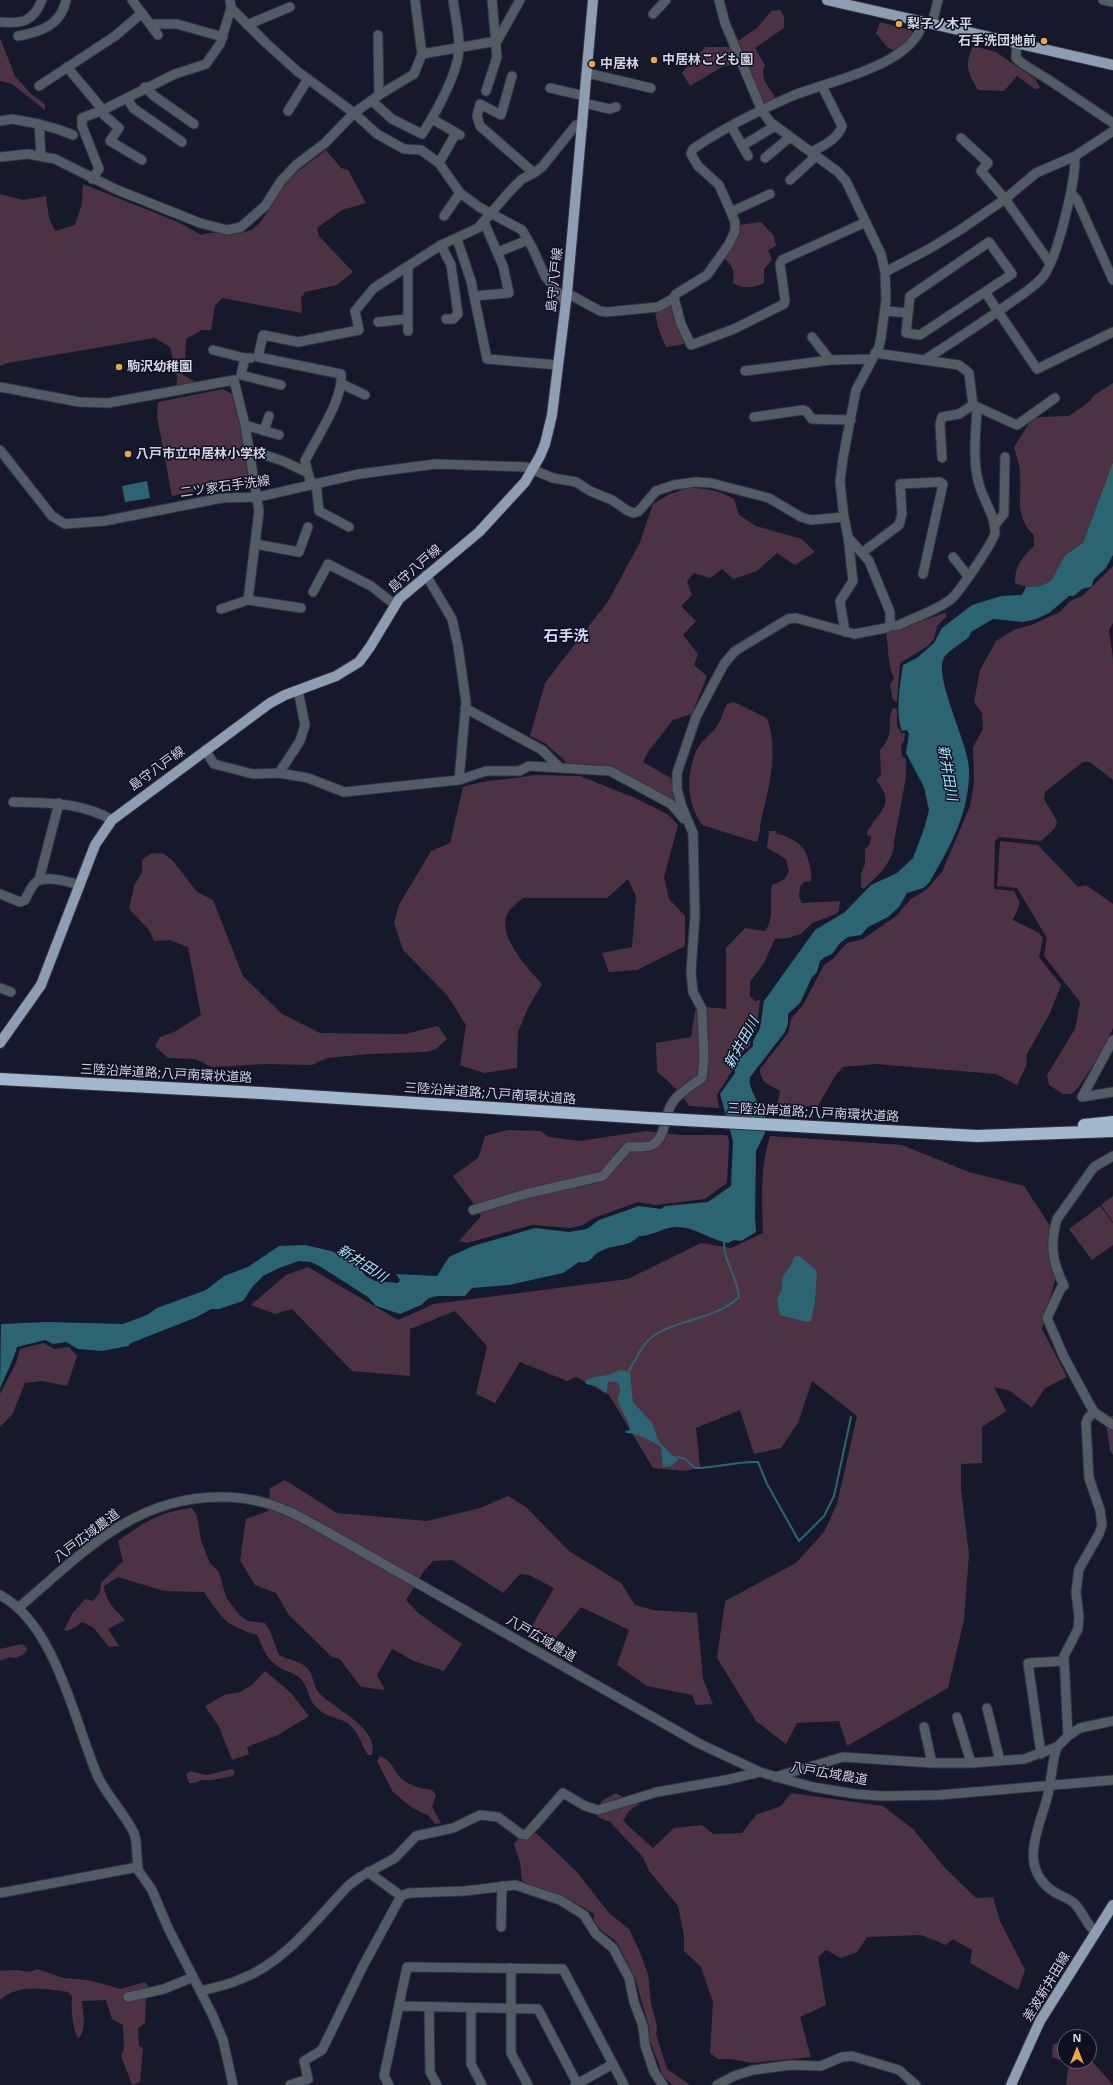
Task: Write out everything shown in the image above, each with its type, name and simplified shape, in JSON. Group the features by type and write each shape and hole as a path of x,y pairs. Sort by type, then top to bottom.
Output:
{"highway":[{"name":"三陸沿岸道路;八戸南環状道路","path":"0,1079 246,1092 648,1118 977,1136 1113,1132"},
{"name":"三陸沿岸道路;八戸南環状道路","path":"977,1136 1113,1122"}],"main road":[{"name":"島守八戸線","path":"0,1043 41,986 95,844 112,820 270,703 298,690 336,676 359,662 370,647 394,604 426,575 479,532 533,470 545,444 549,430 567,298 593,0"},
{"path":"827,0 1113,65"},
{"name":"差波新井田線","path":"1011,2085 1040,2021 1113,1905"}],"street":[{"path":"0,22 16,24 28,19 37,11 42,0"},
{"path":"18,36 38,32 51,25 62,13 66,0"},
{"path":"132,0 158,35"},
{"path":"0,157 28,154 41,155 55,159 92,179 205,225 226,230 240,227 265,206 281,181 296,165 329,139 354,113 375,98 410,79 414,74 422,54 415,0"},
{"path":"378,35 375,98 392,119 422,134 432,119 451,77 460,48 453,0"},
{"path":"486,91 497,57 497,41 492,0"},
{"path":"497,41 519,0"},
{"path":"653,14 666,0"},
{"path":"719,0 725,23 762,111 775,126 838,172 846,181 881,254 885,272 886,311 881,338 856,390 841,469 844,517 853,581 840,600 846,632"},
{"path":"231,4 247,25 308,79 354,113 377,134 404,149 421,150 439,163 460,193 492,214 522,230 545,276 553,288 567,298 600,311 607,312 658,307 674,298 676,294 707,275 729,244 735,231 735,222 719,185 698,166 691,154 693,149 710,137 792,96 851,77 890,58 919,34 928,23 938,0"},
{"path":"1102,0 1113,2"},
{"path":"92,179 99,169 80,121 82,118 102,110 175,74 206,64 223,37 231,4"},
{"path":"247,25 290,7"},
{"path":"39,86 115,36 142,13"},
{"path":"150,24 177,24 223,37"},
{"path":"422,54 497,41"},
{"path":"1017,43 1016,58 1023,64 1113,124"},
{"path":"67,67 102,110 104,115 119,128 110,141 142,160"},
{"path":"587,73 651,88"},
{"path":"512,76 501,115 480,104 477,116 480,126 534,173"},
{"path":"288,110 308,79"},
{"path":"790,180 814,154 840,132 842,126 822,86"},
{"path":"146,87 154,96 194,124"},
{"path":"550,88 610,109 616,107"},
{"path":"127,98 133,108 182,142"},
{"path":"432,119 458,134 439,163"},
{"path":"0,121 18,120 39,124 73,135"},
{"path":"39,124 41,155"},
{"path":"258,357 263,335 298,342 359,330 355,311 366,295 374,288 441,246 478,228 492,214 510,190 522,179 542,167 576,125 582,126"},
{"path":"731,126 748,156"},
{"path":"747,143 775,126"},
{"path":"885,272 929,249 1005,199 1036,173 1075,156 1113,131"},
{"path":"765,158 790,137"},
{"path":"961,138 988,164 981,171 1005,199 1050,263"},
{"path":"926,360 1037,284 1048,270 1071,193 1076,171 1075,156"},
{"path":"444,216 460,193"},
{"path":"1071,193 1077,200 1113,280"},
{"path":"731,212 770,194"},
{"path":"474,296 509,293 507,279 498,252 484,222"},
{"path":"674,298 681,324 691,345 734,329 784,304 785,300 780,264 782,260 866,222"},
{"path":"457,239 469,270 486,359 558,365"},
{"path":"498,252 528,240"},
{"path":"990,242 1012,274 920,335 906,333 908,313 910,296 990,242"},
{"path":"441,246 451,265 458,314 453,319 446,319"},
{"path":"408,267 408,331"},
{"path":"985,292 1037,369 1113,332"},
{"path":"886,311 908,313"},
{"path":"378,322 408,319"},
{"path":"812,337 830,360"},
{"path":"213,350 245,358 258,357 341,374 342,384 335,401 305,460 308,473 314,483 318,511 349,527"},
{"path":"473,1210 525,1194 604,1176 628,1147 649,1147 655,1143 662,1135 670,1105 702,1078 704,1059 702,1009 693,992 691,971 695,915 693,833 687,822 677,789 677,773 696,717 724,664 735,651 788,619 796,618 854,634 899,625 950,600 990,546 995,532 977,477 975,406 970,378 965,368 945,362 873,356 746,371"},
{"path":"245,358 241,375 280,384"},
{"path":"0,388 79,402 108,403 234,380 250,450 259,511 248,600"},
{"path":"342,384 365,395"},
{"path":"942,458 940,424 942,417 959,414 975,406 1017,425 1055,398"},
{"path":"754,416 803,410 806,411 812,419 851,420"},
{"path":"264,431 269,416"},
{"path":"245,425 278,435"},
{"name":"二ツ家石手洗線","path":"0,450 52,516 65,524 104,521 222,498 258,497 314,483 359,474 436,464 504,465 526,467 553,478 576,482 634,513 639,511 656,491 674,485 696,482 711,483 769,498 801,517 811,520 830,517 844,517"},
{"path":"250,450 283,461 308,473"},
{"path":"994,526 1004,514 1005,457"},
{"path":"863,552 899,526 902,514 900,484 940,482 943,484 924,574"},
{"path":"255,544 299,552 308,527"},
{"path":"848,537 863,552 878,580 890,612 890,626"},
{"path":"953,557 968,576"},
{"path":"313,592 328,564 371,586 394,604"},
{"path":"426,575 452,619 458,646 465,708 459,780"},
{"path":"221,609 248,600 301,608"},
{"path":"279,772 300,741 305,725 298,690"},
{"path":"465,708 542,750 560,768"},
{"path":"205,750 214,764 253,774 279,772 308,778 344,792 459,780 486,771 518,772 529,766 610,772 671,804 687,822"},
{"path":"13,802 59,803 82,807 100,813 112,820"},
{"path":"39,880 59,803"},
{"path":"0,894 20,902 25,900 34,884 39,880 51,879 80,885"},
{"path":"0,988 11,992"},
{"path":"1113,1040 1082,1097 1113,1092"},
{"path":"1113,1156 1094,1167 1057,1219 1054,1228 1053,1260 1064,1286 1061,1288 1047,1318 1064,1357 1094,1412 1113,1426"},
{"path":"1068,1736 1064,1661 1068,1644 1078,1629 1079,1618 1076,1592 1079,1568 1099,1534 1102,1525 1100,1510 1089,1478 1086,1422 1094,1412"},
{"name":"八戸広域農道","path":"18,1608 98,1541 122,1524 141,1514 159,1506 199,1497 248,1499 285,1509 700,1744 760,1772 775,1777 834,1791 882,1796 939,1795 1113,1780"},
{"path":"0,1595 29,1618 43,1638 99,1779 134,1833 138,1867 152,1890 168,1928 223,2040 233,2085"},
{"path":"1041,1754 1028,1663 1064,1661"},
{"path":"987,1708 1000,1761"},
{"path":"957,1717 970,1763"},
{"path":"775,1777 843,1757 932,1763 970,1763 1024,1759 1057,1747 1068,1736 1080,1728 1113,1721"},
{"path":"924,1727 932,1763"},
{"path":"1057,1747 1053,1758 1050,1785 1033,1841 1035,1867 1041,1879 1049,1889 1076,1906 1089,1926 1096,1932"},
{"path":"200,1992 242,1979 266,1967 283,1954 350,1885 368,1872 395,1858 416,1836 453,1828 480,1815 498,1817 521,1834 526,1835 563,1793 584,1806 598,1810 657,1792 726,1780 760,1772"},
{"path":"0,1893 138,1867"},
{"path":"368,1872 401,1896"},
{"path":"290,2085 308,2079 304,2061 322,2050 363,1966 401,1896 409,1893 465,1891 515,1885 566,1904 584,1915 596,1934 613,1948 630,1978 634,2002 643,2026 645,2045 654,2072 663,2085"},
{"path":"501,1927 502,1886"},
{"path":"389,2085 384,2076 400,2006 407,1967 563,1968 624,2085"},
{"path":"511,1968 511,2053 528,2085"},
{"path":"128,1997 164,1989 193,1977"},
{"path":"400,2006 538,2009 577,2085 613,2064"},
{"path":"429,2007 430,2072 437,2085"},
{"path":"471,2008 471,2064 482,2085"},
{"path":"717,2085 734,2076 753,2070 791,2065 821,2066 842,2057 852,2056 898,2070 916,2085"}],"shaded area":[{"path":"780,10 784,16 784,28 755,48 765,65 763,70 764,79 776,100 763,106 745,63 722,67 690,86 682,73 705,47 729,47 757,28 771,11"},
{"path":"880,22 911,30 914,36 895,51 887,47 876,33"},
{"path":"0,38 15,76 31,94 45,104 45,110 12,84 0,81"},
{"path":"973,46 996,52 1035,79 1040,88 1035,89 1017,76 1004,91 978,90 968,69 970,53"},
{"path":"326,150 341,168 348,170 366,203 342,210 317,228 319,236 353,272 337,285 305,292 301,298 302,313 222,298 215,306 211,330 202,330 186,339 185,361 181,367 183,375 199,384 176,389 177,377 170,347 154,338 8,363 0,366 0,194 23,200 46,196 49,218 55,231 75,225 82,204 83,184 178,222 201,235 213,233 237,233 249,231 254,228 264,217 280,190 288,180"},
{"path":"761,222 774,236 776,246 768,250 772,260 764,269 764,283 748,287 737,285 733,283 734,275 731,266 724,258 739,225"},
{"path":"673,302 687,342 685,344 666,347 658,328 655,311"},
{"path":"1113,383 1113,462 1083,543 1065,555 1051,581 1040,586 1026,587 1015,583 1016,572 1020,562 1034,546 1034,535 1028,528 1021,514 1020,471 1014,447 1031,420 1041,417 1069,416 1090,401 1093,396"},
{"path":"223,389 232,394 240,426 250,482 231,484 172,496 157,417 158,402"},
{"path":"688,488 701,488 723,493 734,499 739,515 756,526 802,539 815,552 795,565 777,553 757,571 733,579 722,569 710,578 694,573 687,581 692,595 681,606 696,621 683,635 698,654 694,665 707,676 692,714 673,720 648,752 643,762 671,778 675,803 615,768 567,763 545,743 530,736 545,683 609,600 640,542 653,504 670,494"},
{"path":"1113,566 1113,623 1109,630 1113,659 1113,780 1090,762 1083,762 1045,792 1044,799 1057,821 1055,828 1041,841 1000,837 995,841 994,889 1014,891 1020,903 1013,920 1039,933 1043,938 1039,957 1061,985 1050,1013 1027,1054 1026,1066 1017,1085 996,1074 876,1064 843,1067 835,1076 818,1106 795,1107 777,1105 780,1091 763,1080 760,1069 788,1033 791,1019 803,1005 824,965 833,959 847,943 863,939 895,917 911,899 926,890 942,872 970,806 974,782 973,747 983,729 982,713 974,702 980,670 996,641 1014,630 1031,625 1060,612 1070,601 1082,596"},
{"path":"945,613 947,616 937,626 934,639 928,646 900,663 897,702 893,700 890,685 894,678 889,662 886,633"},
{"path":"734,702 767,718 771,731 772,770 758,840 756,842 702,825 697,817 691,800 689,783 691,766 696,752 700,744 718,725 727,704"},
{"path":"893,708 897,709 897,726 902,733 905,733 904,741 901,745 902,756 906,759 906,777 891,855 884,868 864,889 861,887 861,874 865,864 865,849 870,844 871,836 867,835 868,830 882,811 886,800 882,788 876,780 881,775 880,750 888,738 890,718"},
{"path":"534,775 580,776 635,798 667,814 678,825 664,877 669,899 685,916 685,946 637,970 609,972 602,953 632,947 636,896 628,879 607,898 523,898 509,911 506,920 506,930 509,940 521,960 542,984 528,1008 518,1032 517,1068 484,1073 460,1065 466,1025 447,995 403,950 394,923 399,905 431,851 450,843 463,787 480,782"},
{"path":"769,831 776,831 777,834 794,841 802,847 806,853 810,868 811,881 804,882 800,887 799,897 802,903 840,901 839,911 836,914 812,923 801,934 788,938 775,939 764,963 750,982 750,996 755,1001 760,1000 757,1027 750,1038 750,1046 733,1061 732,1071 717,1095 719,1108 689,1106 683,1097 657,1072 656,1043 691,1037 695,1011 706,1007 726,1009 726,948 745,928 765,931 771,915 772,885 785,879 789,871 786,859 767,848"},
{"path":"1000,841 1038,845 1078,887 1086,885 1113,904 1113,1028 1101,1053 1078,1088 1071,1094 1063,1094 1049,1085 1047,1075 1075,1029 1080,1002 1044,956 1047,938 1017,888 997,886"},
{"path":"152,853 164,854 173,861 197,892 213,900 243,976 282,1014 320,1033 405,1034 438,1026 447,1039 436,1049 426,1052 369,1054 327,1058 312,1065 266,1064 212,1067 195,1059 168,1058 155,1046 160,1037 176,1031 201,1015 188,947 170,940 154,941 149,930 129,909 134,886 142,872 142,860"},
{"path":"508,1130 541,1131 549,1137 579,1141 646,1131 679,1135 727,1135 729,1141 727,1183 705,1199 656,1205 638,1202 594,1218 583,1225 571,1228 532,1225 467,1243 459,1241 481,1216 475,1205 453,1176 478,1158 485,1136"},
{"path":"770,1136 902,1145 969,1172 1024,1186 1054,1232 1055,1280 1042,1329 1067,1377 1045,1388 1032,1408 1010,1391 994,1387 1006,1411 982,1427 982,1463 961,1464 961,1489 969,1554 964,1620 948,1688 847,1746 839,1721 797,1723 786,1744 756,1721 717,1658 725,1601 796,1563 824,1532 837,1504 857,1416 812,1381 798,1423 781,1448 754,1454 740,1410 696,1428 700,1467 686,1471 653,1468 609,1395 576,1377 567,1381 520,1362 495,1403 476,1394 487,1346 455,1311 410,1329 410,1376 352,1371 292,1309 275,1314 251,1305 286,1275 308,1267 398,1320 434,1304 628,1279 701,1243 731,1248 763,1233 763,1172"},
{"path":"1113,1196 1113,1222 1101,1205"},
{"path":"1100,1206 1113,1223 1113,1245 1092,1260 1069,1229"},
{"path":"43,1343 55,1349 69,1347 77,1356 67,1386 42,1381 25,1383 12,1415 0,1427 0,1394 16,1363 20,1349"},
{"path":"1113,1416 1113,1455 1110,1450 1105,1417"},
{"path":"285,1480 337,1513 427,1521 480,1508 508,1496 526,1507 569,1551 621,1583 635,1605 653,1610 697,1613 703,1679 713,1704 696,1705 692,1695 647,1686 617,1665 629,1630 581,1607 556,1638 532,1626 554,1588 529,1575 520,1574 503,1593 452,1560 433,1561 424,1571 406,1600 418,1613 462,1644 444,1671 414,1661 392,1649 377,1675 385,1690 361,1687 340,1659 332,1657 289,1615 276,1593 255,1585 240,1560 246,1519 268,1511 270,1488"},
{"path":"192,1508 197,1516 201,1541 210,1563 219,1572 226,1597 239,1615 248,1621 265,1623 270,1631 279,1655 305,1666 312,1675 319,1693 363,1728 373,1745 372,1755 368,1755 356,1732 350,1725 318,1709 312,1702 300,1678 273,1663 264,1651 257,1635 237,1628 225,1620 204,1592 164,1591 118,1577 104,1586 108,1601 125,1620 108,1629 119,1646 109,1647 94,1628 82,1622 76,1627 67,1631 64,1630 72,1614 85,1599 93,1601 100,1592 101,1583 123,1561 118,1541 152,1519 170,1512"},
{"path":"22,1644 27,1650 24,1654 16,1658 10,1657 0,1661 0,1649"},
{"path":"265,1671 291,1693 309,1716 278,1735 247,1747 249,1754 232,1760 219,1727 205,1706 224,1695 240,1692 252,1685"},
{"path":"380,1756 385,1758 391,1764 400,1777 406,1782 417,1787 432,1790 436,1795 432,1807 441,1823 435,1824 429,1816 411,1807 393,1792 377,1761"},
{"path":"232,1769 235,1771 233,1776 212,1780 201,1780 195,1783 189,1783 186,1774 190,1771 206,1775"},
{"path":"616,1793 626,1799 639,1799 639,1804 629,1811 623,1821 653,1848 674,1828 702,1825 713,1834 742,1833 756,1815 781,1806 791,1793 883,1806 913,1829 945,1868 976,1898 993,1897 1000,1921 1025,1970 1018,1990 970,1963 972,1950 953,1939 946,1945 921,1935 867,1937 857,1952 841,1958 826,1950 818,1957 826,2005 800,2017 811,2057 752,2063 731,2059 718,2059 710,2053 713,2002 701,1967 684,1951 684,1935 678,1906 649,1871 643,1857 610,1822 598,1817 598,1806 603,1800"},
{"path":"536,1833 576,1871 609,1913 629,1929 648,1974 651,2003 657,2026 656,2034 667,2069 690,2085 673,2085 663,2076 649,2038 649,2027 635,1978 616,1941 602,1931 594,1921 594,1914 568,1899 522,1881 520,1862 514,1844 518,1839 529,1838"},
{"path":"37,1969 64,1978 88,1980 121,1989 145,1982 149,1988 146,1997 145,2023 138,2028 139,2046 143,2048 140,2082 133,2085 131,2082 121,2056 124,2049 123,2025 112,2019 106,2000 82,2001 84,2016 83,2031 78,2039 72,2018 72,1996 68,1992 32,1988 15,1991 0,2000 0,1971 17,1970 30,1972"},
{"path":"1057,2043 1057,2059 1052,2057 1053,2045"},
{"path":"1097,2067 1113,2085 1066,2085 1068,2069 1097,2069"}],"water":[{"name":"新井田川","path":"1113,462 1113,555 1106,568 1094,579 1091,587 1082,589 1074,596 1069,596 1049,613 1036,619 1023,622 993,619 971,632 969,637 945,656 942,665 946,693 963,743 969,769 966,800 962,814 951,842 929,883 923,888 907,893 899,907 888,917 868,927 861,935 848,937 840,943 832,954 820,961 817,972 812,977 800,1003 788,1014 788,1024 785,1032 750,1077 751,1089 758,1107 765,1108 765,1133 756,1151 756,1232 741,1241 734,1240 728,1243 682,1227 670,1228 648,1235 639,1236 635,1240 625,1244 604,1250 596,1254 589,1261 579,1262 563,1273 509,1285 472,1288 465,1296 438,1296 429,1298 421,1305 400,1314 376,1306 368,1297 321,1267 311,1262 299,1261 279,1268 263,1276 253,1286 243,1301 219,1309 211,1309 197,1317 131,1343 128,1346 102,1351 78,1349 66,1342 53,1344 45,1340 17,1347 0,1389 1,1324 47,1322 123,1324 147,1315 157,1308 206,1290 224,1276 248,1267 279,1246 305,1245 331,1251 353,1260 366,1276 375,1281 398,1283 400,1280 396,1274 437,1276 449,1257 473,1246 535,1228 569,1232 587,1229 599,1220 639,1206 661,1209 665,1206 708,1202 731,1186 733,1141 720,1094 735,1073 734,1064 753,1046 753,1041 760,1028 764,1001 815,930 845,912 871,885 897,873 913,858 924,829 929,810 924,787 906,753 909,734 907,730 902,731 900,723 898,707 903,665 917,658 934,643 942,628 972,605 1001,596 1022,595 1026,587 1040,586 1051,581 1065,555 1083,543"},
{"path":"147,481 150,498 125,502 122,486"},
{"path":"799,1256 817,1271 815,1302 811,1321 807,1322 780,1315 777,1299 782,1289 782,1278 792,1263 794,1257"},
{"path":"620,1370 626,1371 630,1374 633,1402 652,1423 658,1440 672,1455 679,1458 672,1466 663,1467 661,1447 640,1436 626,1433 625,1431 630,1430 618,1400 620,1387 617,1382 608,1382 607,1391 605,1393 597,1386 586,1384 585,1381 593,1377 609,1375"}],"waterway":[{"path":"627,1374 642,1349 653,1336 663,1330 708,1315 730,1305 739,1297 736,1283 724,1248 724,1241"},
{"path":"678,1457 685,1459 695,1468 758,1462 767,1484 799,1541 824,1516 834,1496 851,1417"}],"place":[{"name":"梨子ノ木平","path":"899,24"},
{"name":"石手洗団地前","path":"1044,41"},
{"name":"中居林こども園","path":"654,60"},
{"name":"中居林","path":"592,64"},
{"name":"駒沢幼稚園","path":"119,367"},
{"name":"八戸市立中居林小学校","path":"128,454"}],"district":[{"name":"石手洗","path":"566,637"}]}
